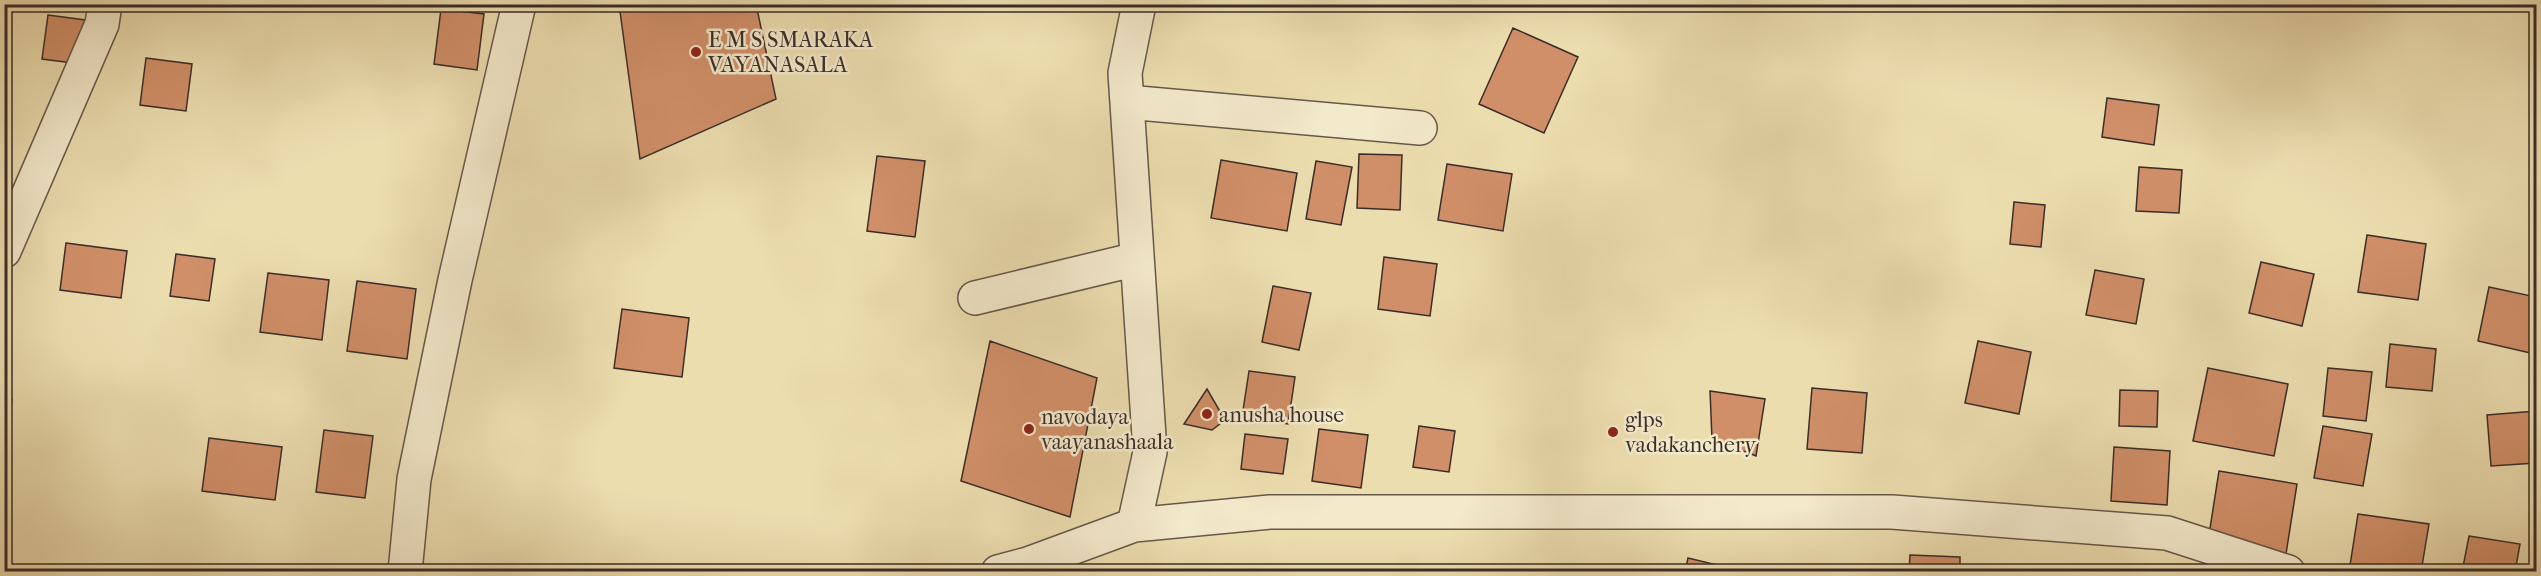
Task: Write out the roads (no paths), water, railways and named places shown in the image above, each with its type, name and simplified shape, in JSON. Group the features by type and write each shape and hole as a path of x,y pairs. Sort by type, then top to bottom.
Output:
{"street":[{"path":"4,251 102,24 105,4"},
{"path":"405,572 414,479 455,280 519,4"},
{"path":"1134,525 1150,452 1125,73 1139,4"},
{"path":"1127,102 1420,128"},
{"path":"975,298 1137,259"},
{"path":"998,572 1029,564 1134,525 1270,512 1892,512 2167,532 2288,572"}],"place":[{"name":"E M S SMARAKA VAYANASALA","path":"696,52"},
{"name":"anusha house","path":"1207,414"},
{"name":"navodaya vaayanashaala","path":"1029,429"},
{"name":"glps vadakanchery","path":"1613,432"}]}
